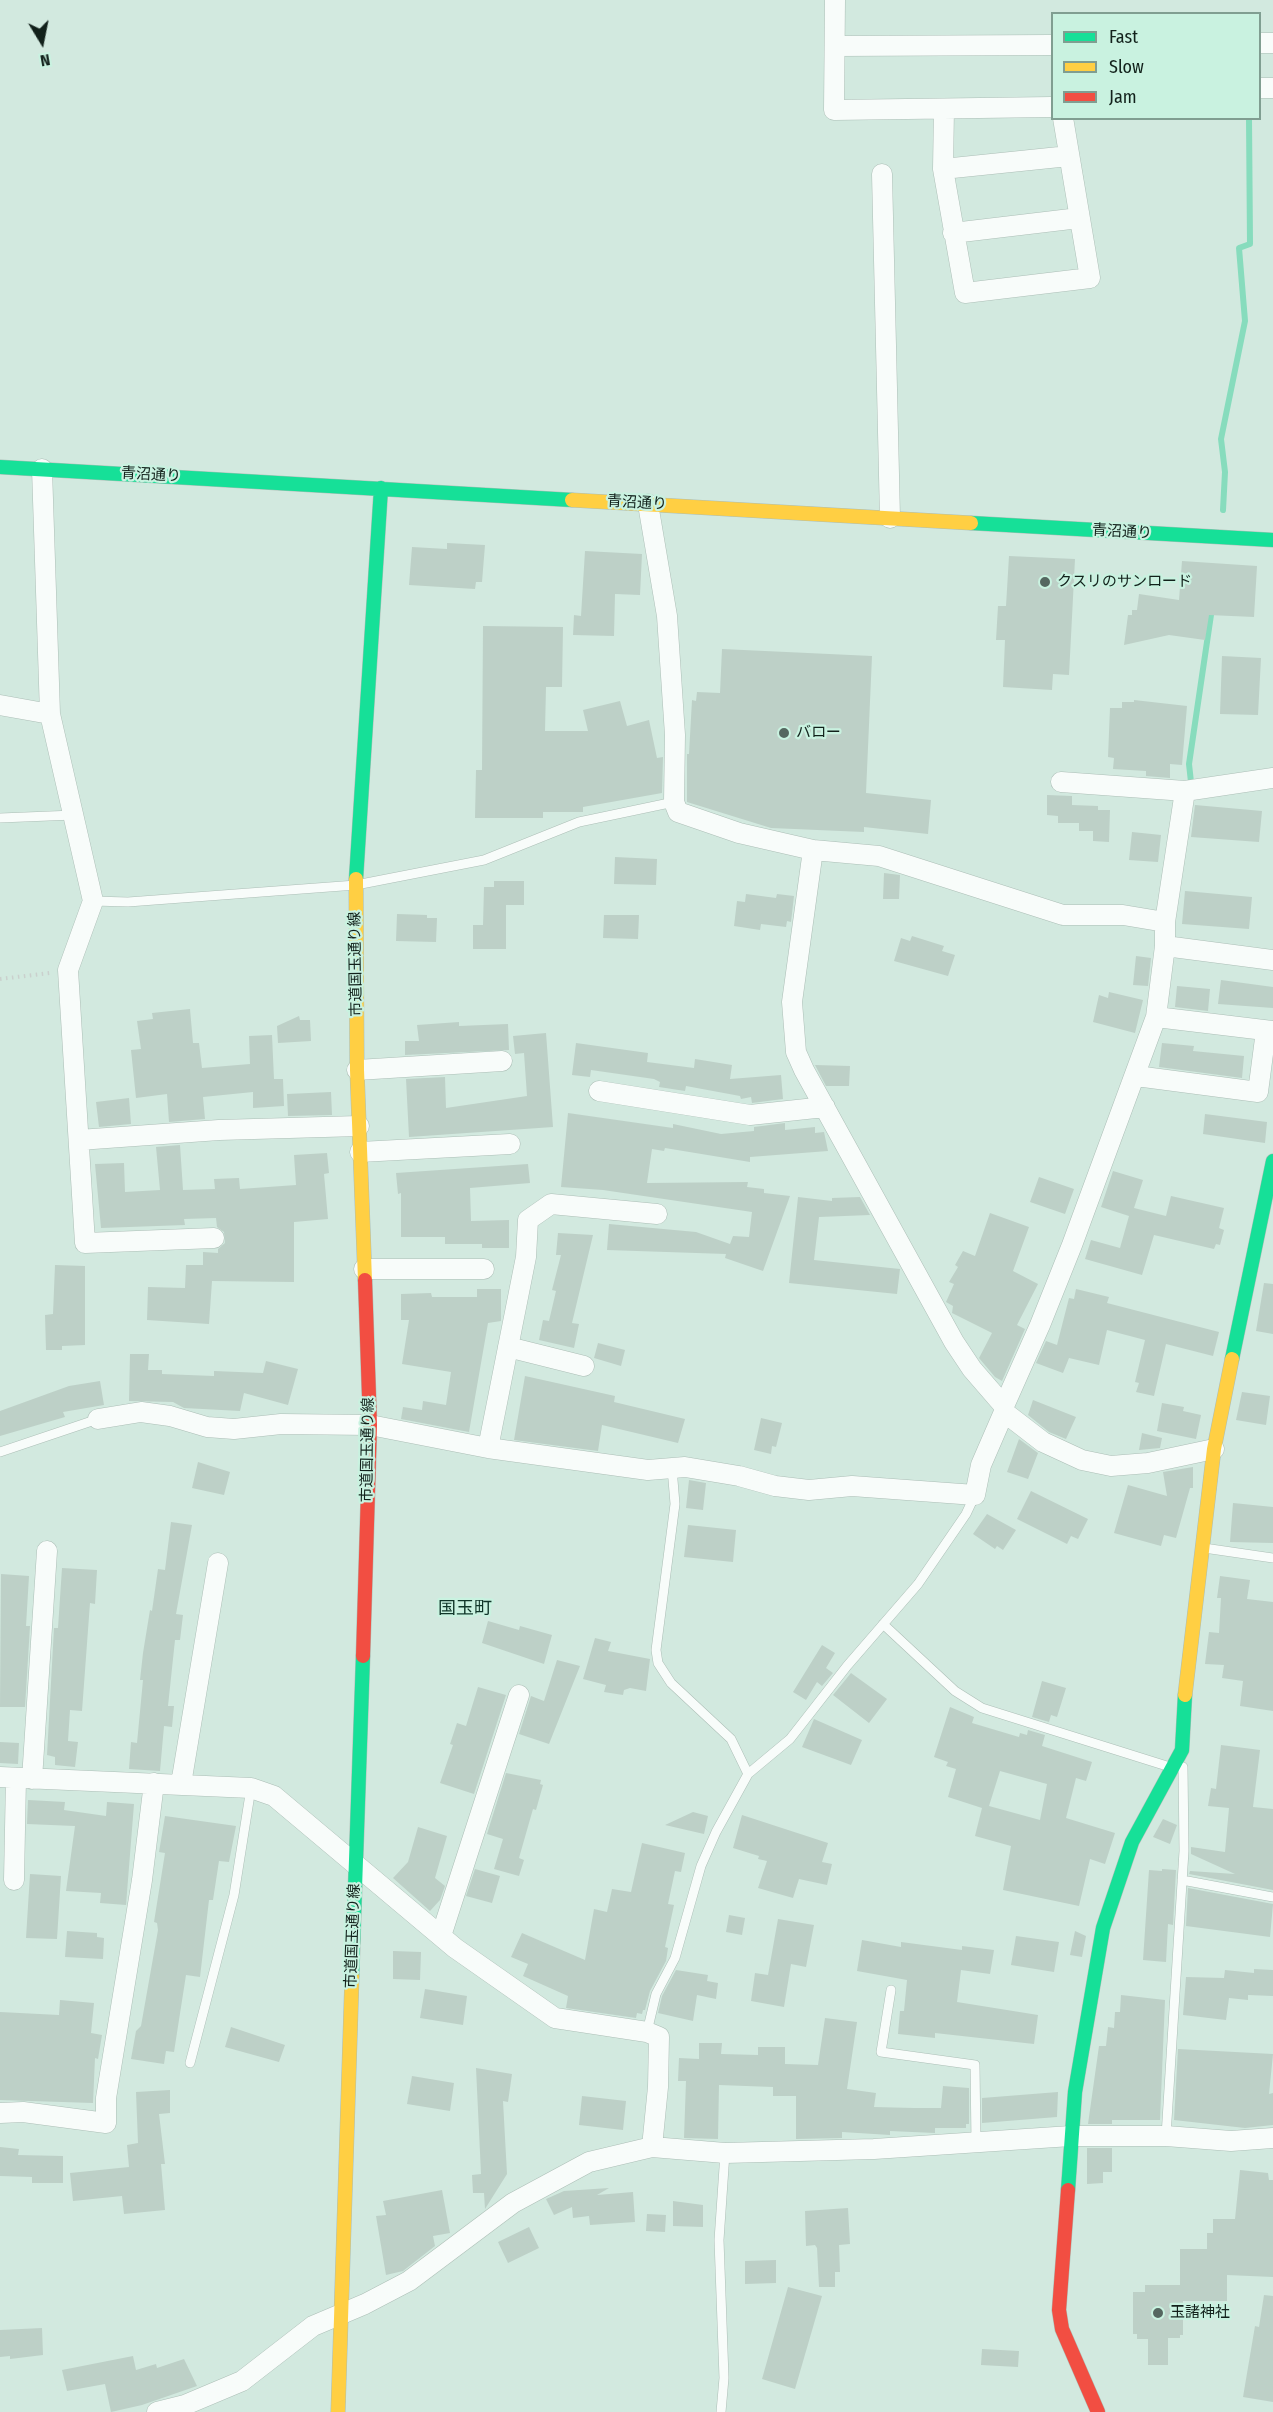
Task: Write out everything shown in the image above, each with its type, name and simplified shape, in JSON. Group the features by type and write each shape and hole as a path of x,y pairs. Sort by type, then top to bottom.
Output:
{"street":[{"path":"835,0 834,110 1051,107"},
{"path":"836,46 1051,45"},
{"path":"944,109 944,169 965,293 1090,279 1063,120"},
{"path":"944,169 1069,156"},
{"path":"882,174 890,518"},
{"path":"953,232 1079,218"},
{"name":"青沼通り","path":"0,466 1273,540"},
{"path":"42,469 50,714 93,901 68,970 85,1243 214,1238"},
{"name":"市道国玉通り線","path":"338,2412 370,1425 357,1070 356,885 381,488"},
{"path":"648,504 667,616 675,735 674,802 678,812 729,830 813,850 879,856 1063,915 1123,915 1165,922"},
{"path":"0,705 50,714"},
{"path":"1061,782 1185,791 1273,778"},
{"path":"98,1419 141,1413 170,1416 207,1427 234,1429 281,1424 370,1425 488,1448 648,1470 685,1467 739,1476 775,1486 809,1490 852,1486 975,1495 981,1465 1044,1315 1136,1076 1156,1017 1165,946 1165,922 1185,791"},
{"path":"813,850 792,1002 792,1027 796,1052 954,1342 972,1369 1004,1409 1043,1442 1082,1460 1111,1466 1148,1464 1214,1449"},
{"path":"1165,946 1273,960"},
{"path":"1136,1076 1258,1092 1269,1031 1156,1017"},
{"path":"357,1070 502,1061"},
{"path":"598,1091 750,1115 825,1107"},
{"path":"79,1140 219,1130 359,1126"},
{"path":"360,1152 510,1144"},
{"path":"1098,2412 1062,2329 1059,2310 1075,2092 1103,1928 1132,1842 1182,1750 1187,1666 1214,1449 1272,1176 1273,1161"},
{"path":"488,1448 526,1257 528,1220 551,1204 657,1214"},
{"path":"364,1269 484,1269"},
{"path":"508,1347 584,1366"},
{"path":"14,1880 16,1778 47,1551"},
{"path":"181,1784 218,1563"},
{"path":"441,1936 519,1695"},
{"path":"16,1778 251,1788 274,1796 441,1936 513,1991 555,2018 647,2032 659,2037 658,2087 652,2147"},
{"path":"0,2113 23,2112 106,2123 106,2098 142,1880 154,1783"},
{"path":"157,2412 185,2405 242,2381 313,2325 409,2281 513,2203 589,2162 652,2147 725,2153 874,2149 1071,2136 1166,2136 1231,2141 1273,2138"}],"lane":[{"path":"93,901 128,902 356,885 484,860 579,822 674,802"},
{"path":"0,818 74,815"},
{"path":"0,1452 98,1419"},
{"path":"672,1468 675,1504 656,1650 658,1664 671,1683 731,1739 748,1774"},
{"path":"647,2032 656,1994 675,1958 701,1866 716,1832 748,1774 790,1739 918,1584 966,1514 975,1495"},
{"path":"1203,1548 1273,1558"},
{"path":"883,1624 955,1691 982,1708 1172,1768"},
{"path":"1166,2136 1185,1818 1182,1750"},
{"path":"190,2063 234,1895 251,1788"},
{"path":"1182,1880 1273,1897"},
{"path":"891,1990 880,2052 975,2065 976,2143"},
{"path":"721,2412 724,2378 719,2240 725,2153"}],"path":[{"path":"0,979 68,970"}],"building":[{"path":"447,543 485,545 482,582 476,582 475,589 409,585 412,547 447,549"},
{"path":"585,551 642,554 640,595 615,594 614,636 573,635 574,615 581,616"},
{"path":"1009,556 1075,559 1069,675 1053,674 1052,690 1003,687 1005,640 996,640 998,606 1006,606"},
{"path":"1182,561 1257,566 1254,617 1209,615 1205,640 1169,635 1124,645 1128,615 1132,615 1132,610 1137,610 1139,594 1179,600"},
{"path":"483,626 563,627 562,687 546,687 545,731 588,731 583,710 620,701 627,726 649,720 657,758 663,757 662,793 583,807 583,812 543,812 543,818 475,818 476,770 482,770"},
{"path":"722,649 872,656 866,793 931,800 928,834 864,827 864,832 771,828 687,802 687,754 689,754 692,700 696,701 697,692 720,693"},
{"path":"1222,656 1261,658 1258,715 1220,714"},
{"path":"1134,700 1187,706 1182,765 1170,764 1170,778 1146,776 1146,771 1113,769 1114,758 1108,757 1110,708 1122,708 1122,702 1134,702"},
{"path":"1047,795 1072,796 1072,805 1098,806 1098,810 1110,810 1109,842 1093,841 1093,831 1079,831 1079,823 1058,823 1058,816 1047,815"},
{"path":"1195,805 1262,811 1259,842 1191,837"},
{"path":"1132,832 1161,835 1158,862 1129,860"},
{"path":"615,857 657,859 656,885 614,884"},
{"path":"884,873 900,875 899,899 883,899"},
{"path":"494,881 524,881 524,905 506,905 506,949 473,949 473,925 483,925 484,887 494,887"},
{"path":"1185,891 1252,897 1249,929 1182,924"},
{"path":"746,894 776,898 777,894 794,896 791,922 787,921 786,927 761,924 760,930 734,926 737,901 745,902"},
{"path":"397,914 427,915 427,918 437,918 436,942 396,941"},
{"path":"604,915 639,915 638,939 603,938"},
{"path":"912,936 944,946 942,951 955,955 948,976 894,961 901,938 910,941"},
{"path":"1136,956 1151,958 1148,986 1133,985"},
{"path":"1221,980 1273,987 1273,1008 1218,1004"},
{"path":"1177,986 1210,989 1208,1011 1175,1007"},
{"path":"1109,992 1143,1000 1135,1033 1093,1022 1099,995 1108,998"},
{"path":"190,1009 193,1043 199,1043 202,1068 250,1064 249,1036 272,1035 274,1079 283,1079 284,1106 253,1108 253,1092 203,1097 205,1119 169,1122 167,1094 136,1098 131,1050 141,1049 137,1021 153,1019 152,1013"},
{"path":"299,1016 300,1020 310,1020 311,1041 278,1043 277,1026"},
{"path":"459,1022 459,1026 508,1024 509,1050 405,1055 405,1041 419,1041 417,1025"},
{"path":"546,1033 553,1127 409,1137 406,1079 445,1077 446,1108 527,1096 524,1053 515,1054 513,1036"},
{"path":"576,1043 648,1053 647,1062 694,1068 695,1059 732,1065 730,1079 781,1075 783,1099 752,1103 751,1097 741,1099 740,1096 686,1086 685,1091 659,1087 660,1082 654,1079 591,1070 590,1077 572,1075"},
{"path":"1162,1043 1194,1046 1193,1051 1244,1056 1242,1078 1159,1067"},
{"path":"815,1065 850,1066 849,1086 826,1086"},
{"path":"331,1092 332,1115 288,1116 287,1094"},
{"path":"129,1098 131,1124 99,1127 96,1102"},
{"path":"568,1113 673,1128 673,1124 721,1134 754,1131 754,1127 785,1123 785,1130 815,1127 815,1133 824,1132 828,1151 750,1157 750,1162 665,1148 664,1151 652,1149 647,1183 748,1182 747,1187 764,1189 764,1193 790,1196 763,1271 725,1258 726,1254 607,1250 609,1224 696,1232 730,1244 733,1236 749,1237 752,1212 603,1190 561,1187"},
{"path":"1205,1114 1267,1122 1265,1143 1203,1134"},
{"path":"180,1145 183,1190 215,1189 214,1179 239,1178 240,1189 296,1185 294,1155 327,1153 329,1173 324,1174 328,1219 294,1222 294,1282 212,1281 209,1324 147,1320 148,1287 185,1288 186,1265 203,1265 203,1252 218,1253 218,1249 225,1243 224,1232 217,1227 216,1218 184,1219 185,1225 101,1228 95,1164 124,1163 125,1192 160,1190 156,1147"},
{"path":"528,1164 530,1183 470,1188 471,1221 509,1220 509,1248 482,1248 482,1244 445,1244 445,1237 401,1237 401,1193 398,1194 396,1173"},
{"path":"1113,1171 1143,1180 1134,1208 1166,1216 1171,1196 1224,1208 1219,1228 1224,1230 1220,1245 1216,1244 1214,1249 1154,1235 1142,1275 1085,1259 1091,1240 1120,1248 1129,1216 1101,1207"},
{"path":"1039,1177 1074,1189 1065,1214 1030,1202"},
{"path":"798,1197 832,1201 832,1198 860,1197 870,1215 819,1217 814,1260 900,1269 897,1294 789,1283"},
{"path":"990,1213 1029,1227 1013,1271 1038,1284 1017,1325 1025,1329 1002,1381 995,1377 979,1358 992,1333 952,1313 953,1306 946,1302 954,1284 949,1282 958,1267 955,1265 963,1251 975,1256"},
{"path":"558,1233 593,1235 572,1323 579,1324 574,1348 539,1340 543,1320 549,1321 556,1291 552,1290 561,1255 556,1255"},
{"path":"55,1265 85,1266 85,1345 62,1346 62,1350 46,1350 45,1315 53,1314"},
{"path":"1264,1283 1273,1284 1273,1334 1256,1331"},
{"path":"477,1289 501,1289 501,1321 488,1323 469,1432 401,1419 403,1407 422,1410 423,1401 446,1405 451,1372 402,1364 409,1320 401,1320 401,1294 431,1293 432,1297 477,1297"},
{"path":"1076,1289 1109,1297 1107,1303 1219,1332 1213,1356 1166,1344 1154,1396 1136,1392 1139,1383 1135,1382 1145,1340 1107,1330 1099,1365 1069,1358 1063,1373 1036,1363 1046,1341 1057,1345 1069,1298 1074,1299"},
{"path":"598,1343 625,1350 621,1366 594,1358"},
{"path":"130,1354 149,1354 148,1370 162,1370 162,1374 214,1376 214,1371 263,1373 266,1361 298,1369 288,1405 244,1393 240,1411 184,1408 173,1402 129,1401"},
{"path":"525,1376 615,1396 614,1402 685,1419 678,1443 602,1425 598,1451 514,1440"},
{"path":"100,1381 104,1405 63,1412 65,1417 0,1436 0,1411 69,1386"},
{"path":"1242,1392 1270,1396 1266,1425 1236,1420"},
{"path":"1033,1400 1076,1417 1066,1439 1049,1432 1028,1415"},
{"path":"1162,1403 1184,1407 1183,1411 1201,1415 1196,1439 1157,1431"},
{"path":"761,1418 782,1423 776,1447 772,1446 771,1454 754,1450"},
{"path":"1142,1433 1162,1438 1160,1448 1139,1450"},
{"path":"1019,1439 1038,1453 1028,1479 1007,1472"},
{"path":"198,1462 230,1472 224,1495 192,1488"},
{"path":"1193,1467 1193,1488 1190,1488 1176,1538 1164,1535 1161,1546 1114,1533 1128,1485 1167,1496 1163,1472"},
{"path":"689,1480 706,1483 703,1510 686,1508"},
{"path":"1031,1491 1088,1519 1078,1539 1071,1536 1067,1544 1017,1519"},
{"path":"1233,1503 1273,1507 1273,1543 1230,1542"},
{"path":"987,1514 1016,1530 1003,1550 997,1546 995,1549 973,1534"},
{"path":"171,1522 192,1525 176,1614 183,1615 180,1640 175,1640 168,1706 174,1706 172,1727 164,1726 160,1771 129,1769 131,1742 137,1743 143,1680 140,1680 150,1610 152,1611 158,1569 165,1570"},
{"path":"688,1525 736,1530 733,1562 684,1557"},
{"path":"62,1568 97,1570 95,1604 90,1603 82,1711 70,1710 68,1741 78,1742 75,1767 55,1765 55,1757 47,1755 54,1628 58,1628"},
{"path":"1,1574 29,1576 26,1626 30,1626 25,1707 0,1707"},
{"path":"1220,1576 1250,1580 1247,1599 1273,1602 1273,1711 1240,1706 1243,1681 1222,1678 1224,1665 1205,1664 1209,1632 1219,1633 1221,1598 1217,1598"},
{"path":"488,1621 519,1630 520,1626 552,1635 544,1664 482,1643"},
{"path":"595,1638 611,1642 608,1651 650,1659 646,1691 630,1688 624,1690 623,1695 604,1692 606,1685 583,1679"},
{"path":"822,1645 835,1653 826,1668 833,1673 822,1686 817,1682 806,1700 793,1692"},
{"path":"557,1660 580,1666 549,1744 519,1734 531,1696 544,1701"},
{"path":"851,1673 887,1699 869,1723 833,1695"},
{"path":"1042,1681 1066,1688 1057,1717 1051,1715 1049,1722 1032,1717"},
{"path":"478,1687 506,1695 474,1794 440,1783 453,1745 450,1744 457,1723 466,1726"},
{"path":"950,1707 974,1717 972,1723 1019,1737 1020,1733 1027,1735 1028,1730 1045,1735 1042,1746 1092,1762 1086,1781 1076,1778 1066,1818 1115,1833 1105,1864 1090,1859 1079,1906 1003,1890 1011,1846 975,1836 982,1808 948,1797 956,1769 946,1766 948,1762 934,1757","holes":["1000,1771 1047,1784 1040,1820 989,1806"]},
{"path":"814,1719 862,1740 851,1765 802,1747"},
{"path":"0,1742 19,1743 18,1764 0,1763"},
{"path":"1221,1745 1260,1750 1253,1807 1273,1809 1273,1890 1189,1874 1190,1871 1235,1874 1191,1854 1191,1847 1225,1852 1229,1808 1208,1806 1211,1788 1216,1789"},
{"path":"506,1773 541,1780 540,1784 543,1785 536,1810 533,1809 519,1858 524,1860 519,1876 494,1869 503,1839 487,1834"},
{"path":"28,1800 65,1802 64,1810 106,1816 107,1802 134,1804 126,1905 100,1903 101,1893 66,1891 75,1826 27,1824"},
{"path":"693,1812 708,1816 704,1834 665,1825"},
{"path":"742,1815 828,1843 822,1862 832,1864 827,1885 799,1879 793,1898 758,1888 767,1861 758,1859 759,1856 733,1848"},
{"path":"165,1816 236,1826 229,1862 219,1861 213,1900 209,1900 200,1977 186,1975 174,2052 166,2051 164,2064 131,2059 136,2031 141,2026 158,1930 157,1923 154,1922 165,1853 159,1852"},
{"path":"1163,1819 1177,1825 1170,1844 1153,1837"},
{"path":"418,1827 447,1836 435,1878 445,1886 440,1900 430,1911 393,1878 408,1862"},
{"path":"642,1843 685,1853 681,1872 675,1871 668,1904 674,1905 665,1947 668,1948 666,1961 650,1991 645,2010 642,2014 637,2013 636,2018 566,2008 568,1996 523,1976 528,1964 511,1957 522,1933 585,1960 594,1909 607,1912 612,1889 631,1892"},
{"path":"475,1869 500,1876 492,1903 466,1896"},
{"path":"1162,1869 1176,1870 1173,1925 1168,1924 1166,1962 1143,1960 1149,1870 1162,1871"},
{"path":"30,1874 61,1876 57,1939 26,1938"},
{"path":"1188,1888 1273,1904 1270,1937 1186,1926"},
{"path":"729,1915 745,1918 742,1935 726,1932"},
{"path":"778,1919 814,1925 806,1967 791,1964 784,2007 751,2001 755,1973 768,1975"},
{"path":"67,1931 97,1933 97,1937 104,1938 103,1959 65,1957"},
{"path":"1075,1931 1086,1936 1082,1957 1070,1955"},
{"path":"1016,1936 1059,1942 1054,1972 1011,1965"},
{"path":"862,1940 901,1947 901,1942 962,1950 962,1946 994,1950 990,1974 961,1970 957,2002 1038,2015 1034,2044 935,2033 935,2038 898,2034 900,2011 904,2011 907,1980 857,1971"},
{"path":"393,1951 421,1952 420,1980 393,1979"},
{"path":"1254,1969 1273,1970 1273,1996 1248,1995 1248,2000 1229,1998 1226,2020 1183,2015 1186,1977 1224,1978 1225,1970 1254,1973"},
{"path":"676,1970 708,1975 707,1981 718,1983 716,1999 697,1995 693,2021 658,2013 662,1996"},
{"path":"425,1989 467,1996 463,2025 420,2018"},
{"path":"1121,1995 1165,2000 1160,2120 1112,2120 1112,2124 1088,2124 1099,2046 1106,2046 1108,2027 1114,2028 1115,2012 1120,2012"},
{"path":"60,2000 94,2003 91,2033 102,2035 98,2059 95,2058 93,2103 0,2100 0,2012 59,2015"},
{"path":"825,2018 857,2022 847,2089 876,2093 874,2107 941,2108 943,2086 969,2088 969,2124 966,2124 966,2128 935,2128 935,2133 890,2131 890,2135 842,2132 842,2138 796,2139 796,2096 773,2096 773,2087 719,2085 718,2139 684,2138 686,2081 678,2081 679,2058 699,2059 699,2043 722,2043 721,2054 758,2055 758,2047 785,2047 785,2064 818,2065"},
{"path":"231,2027 285,2045 279,2062 225,2047"},
{"path":"1178,2049 1273,2054 1269,2094 1273,2093 1273,2125 1245,2128 1174,2120"},
{"path":"476,2068 512,2074 508,2102 503,2101 507,2174 485,2209 484,2193 473,2193 472,2175 481,2174"},
{"path":"412,2076 454,2083 450,2111 407,2104"},
{"path":"170,2090 170,2113 159,2114 165,2164 161,2164 165,2210 124,2214 122,2196 73,2201 70,2173 129,2167 127,2145 138,2143 136,2092"},
{"path":"1058,2092 1057,2117 982,2123 982,2098"},
{"path":"582,2096 626,2101 623,2130 579,2125"},
{"path":"0,2147 19,2149 18,2155 63,2156 63,2183 32,2183 32,2177 0,2176"},
{"path":"1087,2148 1112,2148 1112,2172 1103,2172 1103,2183 1087,2184"},
{"path":"1240,2170 1268,2173 1269,2180 1273,2180 1273,2277 1227,2275 1227,2301 1183,2301 1183,2335 1180,2335 1180,2338 1168,2338 1168,2365 1148,2365 1148,2339 1137,2339 1137,2334 1133,2334 1133,2292 1145,2292 1145,2285 1180,2285 1180,2249 1207,2249 1207,2233 1213,2233 1213,2219 1235,2219"},
{"path":"609,2188 597,2195 633,2192 635,2222 590,2225 589,2216 573,2218 572,2207 554,2215 546,2199 564,2191"},
{"path":"442,2190 450,2233 433,2236 435,2246 403,2271 386,2275 376,2216 386,2215 383,2201"},
{"path":"673,2201 703,2205 703,2227 673,2226"},
{"path":"848,2208 850,2244 839,2245 840,2272 835,2272 835,2287 819,2287 817,2248 815,2245 806,2246 805,2211"},
{"path":"647,2214 666,2215 665,2232 646,2231"},
{"path":"529,2227 539,2248 508,2263 498,2242"},
{"path":"776,2260 776,2283 745,2284 745,2261"},
{"path":"788,2287 822,2296 795,2389 762,2379"},
{"path":"1264,2295 1273,2296 1273,2402 1243,2397 1255,2326 1259,2327"},
{"path":"42,2328 43,2355 10,2359 10,2356 0,2357 0,2330"},
{"path":"982,2349 1019,2351 1018,2367 981,2365"},
{"path":"133,2356 136,2370 156,2364 157,2368 184,2359 197,2386 142,2405 111,2412 105,2384 67,2391 62,2370"}],"waterway":[{"path":"1223,510 1225,472 1221,439 1245,321 1239,248 1250,244 1249,120"},
{"path":"1191,782 1189,764 1212,608"}],"traffic: fast":[{"path":"0,467 572,500"},
{"path":"356,879 381,488"},
{"path":"971,523 1273,540"},
{"path":"1232,1359 1273,1161"},
{"path":"352,1976 363,1656"},
{"path":"1068,2190 1075,2092 1103,1928 1132,1842 1182,1750 1185,1695"}],"traffic: slow":[{"path":"572,500 971,523"},
{"path":"356,879 357,1070 365,1280"},
{"path":"1185,1695 1214,1449 1232,1359"},
{"path":"338,2412 352,1976"}],"traffic: jam":[{"path":"363,1656 370,1425 365,1280"},
{"path":"1068,2190 1059,2310 1062,2329 1098,2412"}],"place":[{"name":"クスリのサンロード","path":"1045,582"},
{"name":"バロー","path":"784,733"},
{"name":"玉諸神社","path":"1158,2313"}],"district":[{"name":"国玉町","path":"465,1609"}]}
